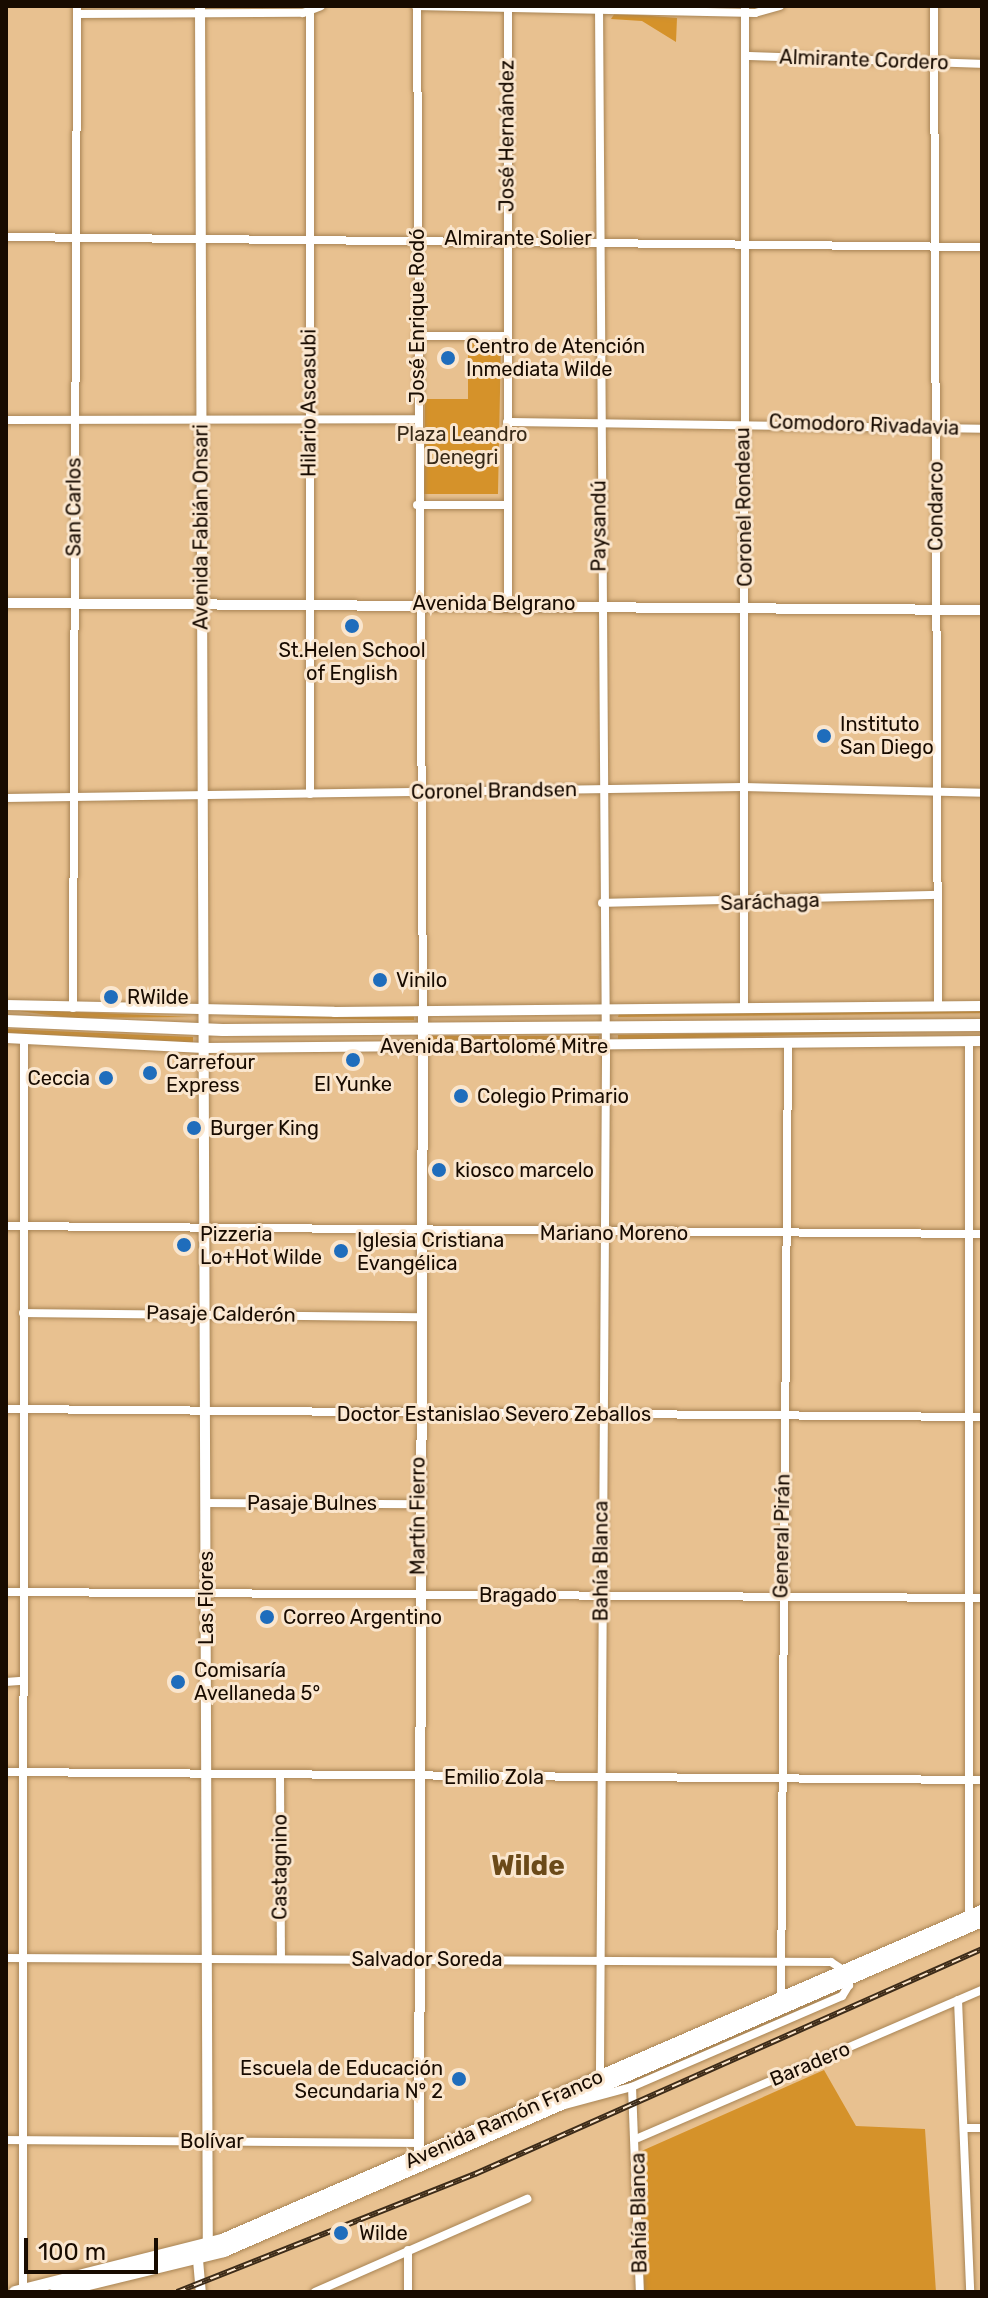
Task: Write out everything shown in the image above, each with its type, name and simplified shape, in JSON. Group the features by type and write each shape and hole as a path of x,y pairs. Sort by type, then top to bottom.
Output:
{"main road":[{"name":"Avenida Bartolomé Mitre","path":"6,1021 203,1030 982,1025"},
{"name":"Avenida Ramón Franco","path":"56,2292 198,2260 419,2155 557,2106 973,1921 982,1911"},
{"name":"Avenida Ramón Franco","path":"21,2291 208,2245 600,2077 782,2004"}],"street":[{"path":"77,10 310,12 321,6"},
{"path":"416,6 745,10 780,6"},
{"name":"José Enrique Rodó","path":"416,6 416,603 423,1009"},
{"name":"Condarco","path":"934,6 938,1006"},
{"name":"José Hernández","path":"508,7 508,603"},
{"name":"Paysandú","path":"599,8 600,789 606,1045"},
{"name":"San Carlos","path":"73,1008 77,10"},
{"name":"Coronel Rondeau","path":"744,1007 745,10"},
{"name":"Avenida Fabián Onsari","path":"200,11 204,1048"},
{"name":"Hilario Ascasubi","path":"310,12 310,794"},
{"name":"Almirante Cordero","path":"746,56 982,64"},
{"name":"Almirante Solier","path":"6,237 507,238 982,247"},
{"path":"417,336 506,336"},
{"path":"6,420 417,419"},
{"name":"Comodoro Rivadavia","path":"507,422 598,419 982,429"},
{"path":"417,505 506,505"},
{"name":"Avenida Belgrano","path":"6,603 599,603 982,610"},
{"name":"Coronel Brandsen","path":"6,798 201,798 743,787 982,793"},
{"name":"Saráchaga","path":"602,903 744,904 937,895"},
{"name":"Avenida Bartolomé Mitre","path":"6,1005 204,1011 982,1006"},
{"name":"Martín Fierro","path":"419,2155 416,1777 423,1009"},
{"name":"Avenida Bartolomé Mitre","path":"6,1038 204,1048 982,1041"},
{"path":"21,2291 24,1040"},
{"path":"969,1042 963,1780 973,1921"},
{"name":"General Pirán","path":"782,2004 781,1599 788,1043"},
{"name":"Bahía Blanca","path":"600,2077 598,1960 606,1045"},
{"name":"Las Flores","path":"204,1048 207,1957 204,2140 208,2245"},
{"name":"Mariano Moreno","path":"6,1226 603,1234 982,1234"},
{"name":"Pasaje Calderón","path":"23,1313 418,1317"},
{"name":"Doctor Estanislao Severo Zeballos","path":"6,1409 418,1415 982,1417"},
{"name":"Pasaje Bulnes","path":"206,1503 418,1504"},
{"name":"Bragado","path":"6,1592 982,1598"},
{"path":"6,1682 22,1681"},
{"name":"Emilio Zola","path":"6,1772 205,1777 982,1780"},
{"name":"Castagnino","path":"280,1775 281,1959"},
{"name":"Salvador Soreda","path":"6,1958 831,1962 847,1976"},
{"path":"557,2106 580,2106 632,2087 842,1996 847,1976"},
{"name":"Baradero","path":"638,2138 982,1990"},
{"path":"958,2000 970,2292"},
{"path":"771,2026 782,2004"},
{"name":"Bahía Blanca","path":"632,2087 638,2138 640,2292"},
{"path":"964,2128 982,2128"},
{"name":"Bolívar","path":"6,2140 204,2140 419,2155"},
{"path":"315,2292 527,2199"},
{"path":"408,2250 408,2292"},
{"path":"198,2260 201,2292"}],"green space":[{"path":"615,13 677,18 676,42 642,21 611,19"},
{"name":"Plaza Leandro Denegri","path":"468,340 501,340 498,494 424,494 425,399 468,399"},
{"path":"6,1009 192,1017 69,1018"},
{"path":"982,1009 982,1013 618,1017 619,1014"},
{"path":"414,1016 414,1020 217,1017"},
{"path":"6,1029 193,1037 193,1043 6,1034"},
{"path":"982,1030 618,1040 618,1035"},
{"path":"429,1036 599,1036 599,1040 429,1041"},
{"path":"824,2070 856,2126 925,2129 936,2292 644,2292 637,2153"}],"railway":[{"path":"177,2292 475,2174 982,1949"}],"place":[{"name":"Centro de Atención Inmediata Wilde","path":"448,358"},
{"name":"St.Helen School of English","path":"352,626"},
{"name":"Instituto San Diego","path":"824,736"},
{"name":"Vinilo","path":"380,980"},
{"name":"RWilde","path":"111,997"},
{"name":"El Yunke","path":"353,1060"},
{"name":"Carrefour Express","path":"150,1073"},
{"name":"Ceccia","path":"106,1078"},
{"name":"Colegio Primario","path":"461,1096"},
{"name":"Burger King","path":"194,1128"},
{"name":"kiosco marcelo","path":"439,1170"},
{"name":"Pizzeria Lo+Hot Wilde","path":"184,1245"},
{"name":"Iglesia Cristiana Evangélica","path":"341,1251"},
{"name":"Correo Argentino","path":"267,1617"},
{"name":"Comisaría Avellaneda 5°","path":"178,1682"},
{"name":"Escuela de Educación Secundaria N° 2","path":"459,2079"},
{"name":"Wilde","path":"341,2233"}],"district":[{"name":"Wilde","path":"528,1866"}]}
